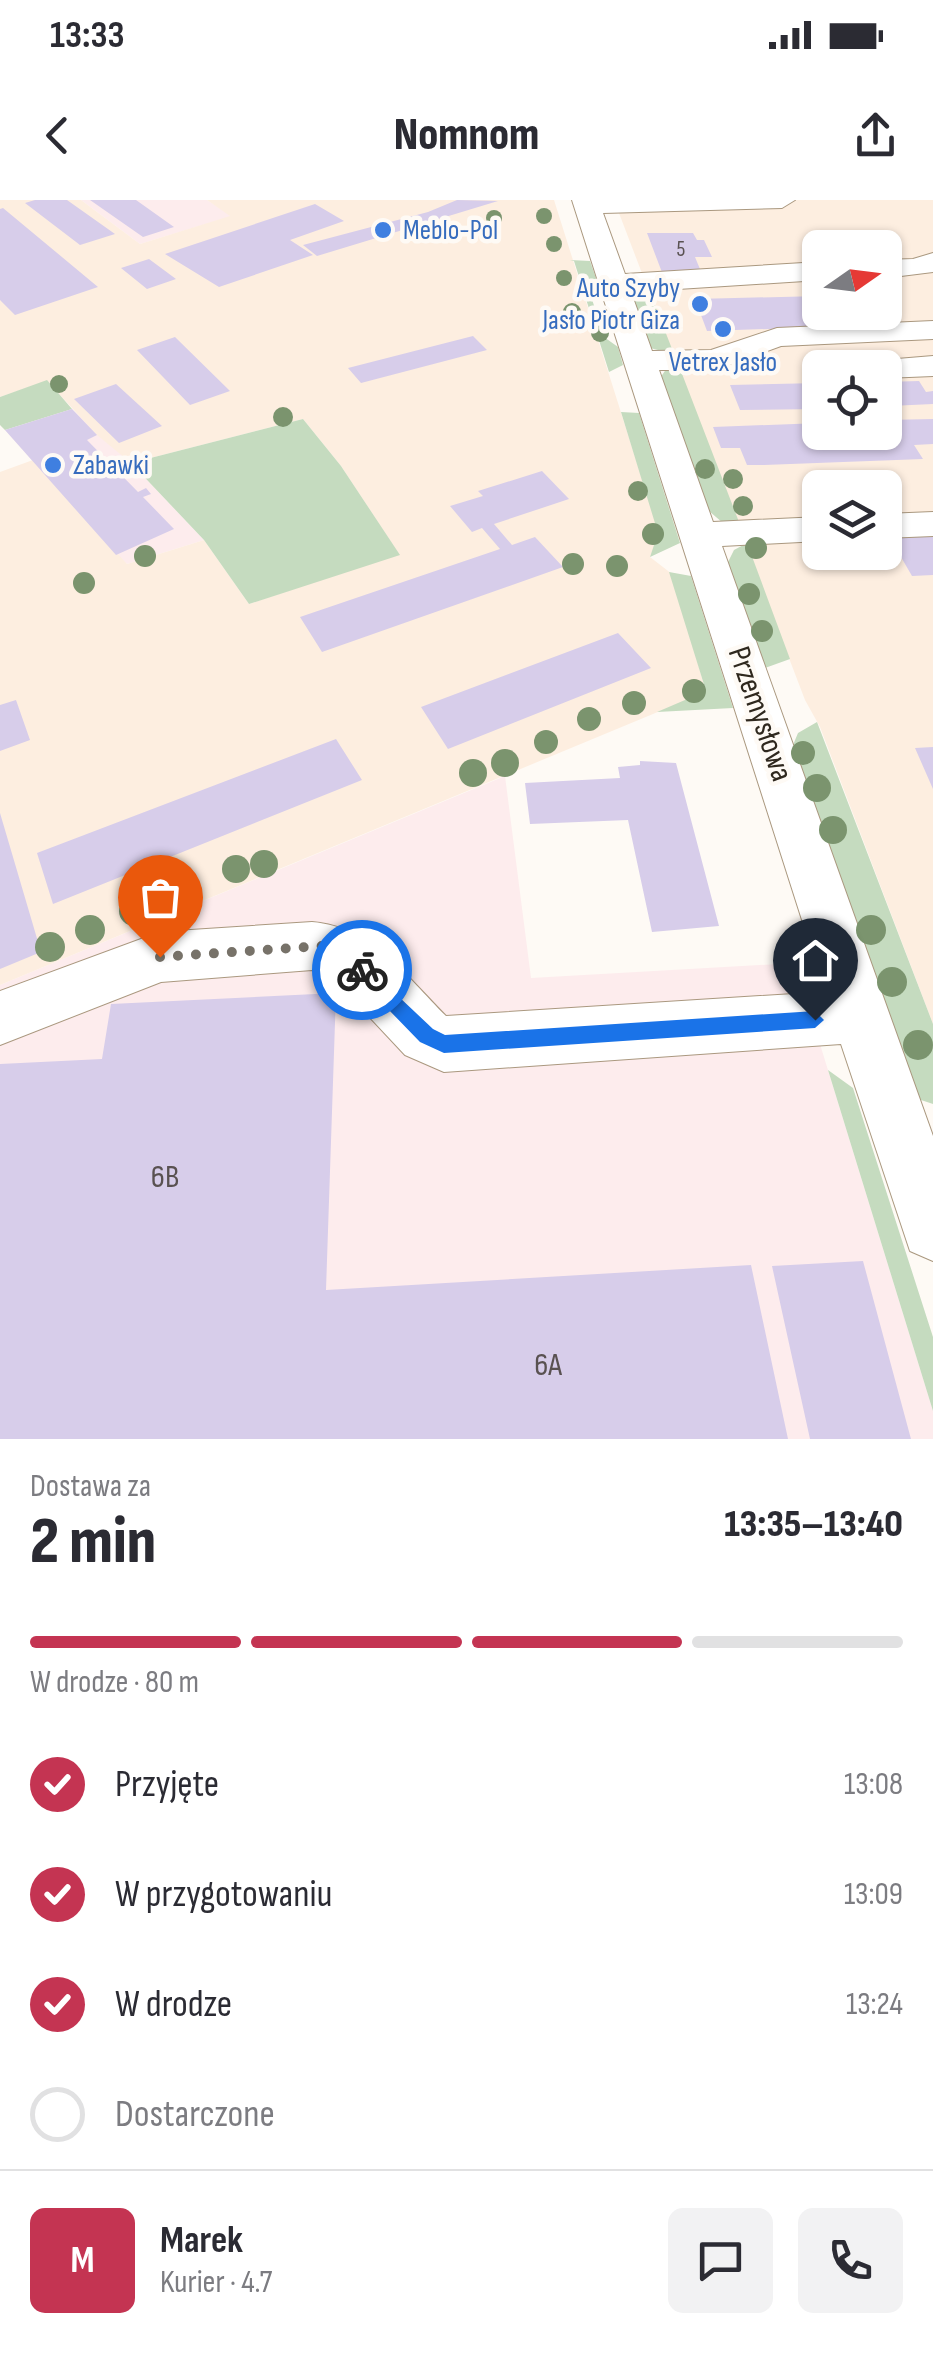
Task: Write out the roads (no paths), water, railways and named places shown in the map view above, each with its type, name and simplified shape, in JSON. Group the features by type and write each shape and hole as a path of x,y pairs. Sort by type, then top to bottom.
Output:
{"street":[{"path":"589,211 636,202 782,200"},
{"path":"589,211 690,226 725,251 802,267"},
{"name":"Przemysłowa","path":"589,211 933,1228"},
{"path":"614,284 719,281 725,251"},
{"path":"902,268 933,262"},
{"path":"714,360 772,338 933,330"},
{"path":"639,360 714,360 776,371"},
{"path":"902,367 933,366"},
{"path":"902,525 933,524"},
{"path":"699,536 802,531"},
{"path":"0,1018 160,957 312,946 342,952 426,1036 444,1044 863,1016"}],"place":[{"name":"Meblo-Pol","path":"383,230"},
{"name":"Auto Szyby Jasło Piotr Giza","path":"700,304"},
{"name":"Vetrex Jasło","path":"723,329"},
{"name":"Zabawki","path":"53,465"}]}
